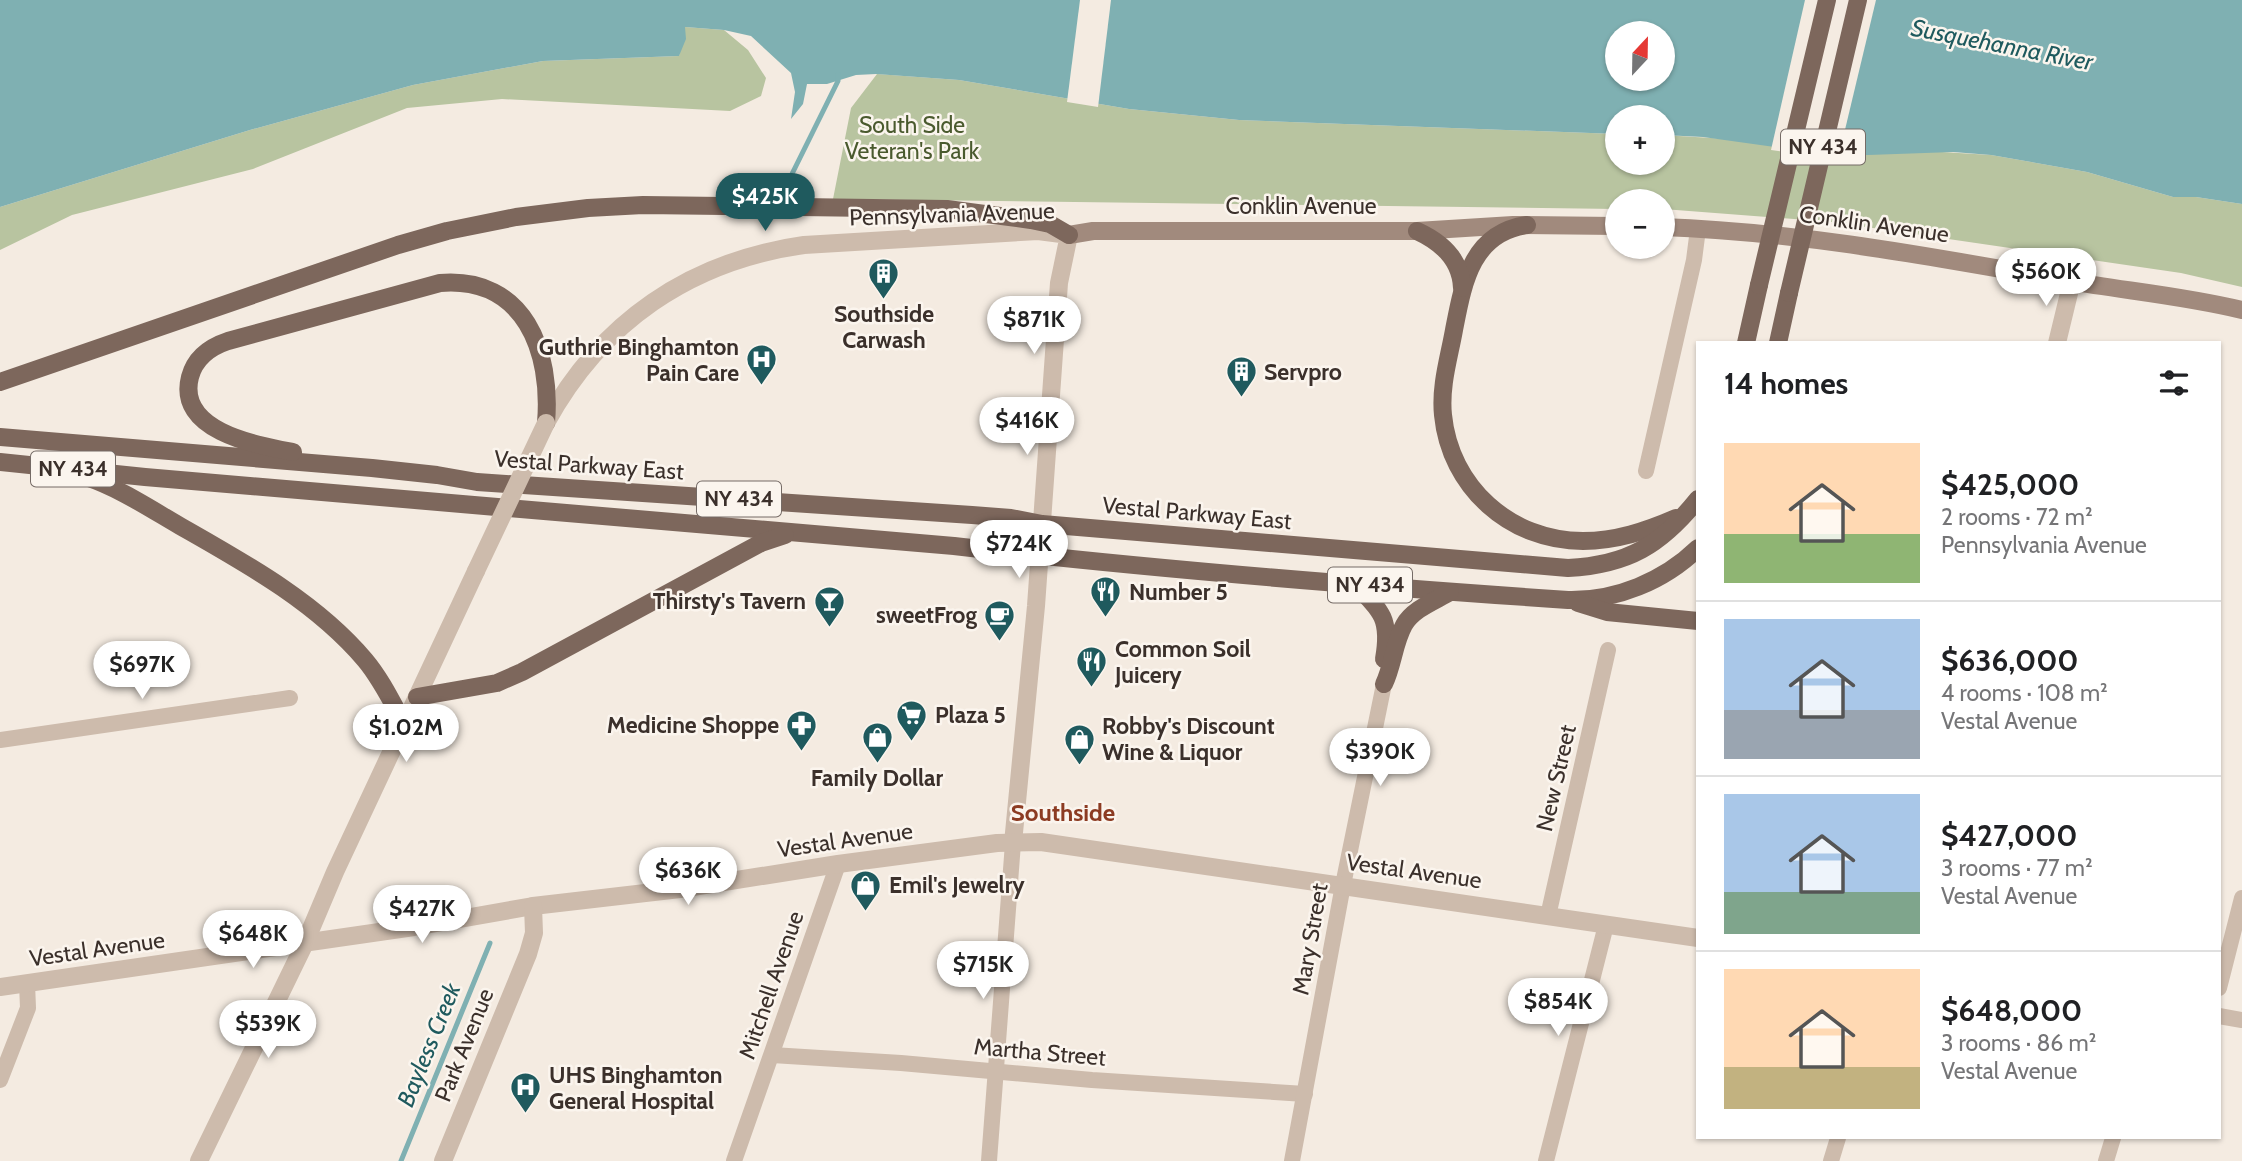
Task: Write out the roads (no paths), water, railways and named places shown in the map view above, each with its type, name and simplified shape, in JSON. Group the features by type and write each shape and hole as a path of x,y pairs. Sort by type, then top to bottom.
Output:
{"main road":[{"name":"NY 434","path":"1746,341 1826,0"},
{"name":"NY 434","path":"1778,341 1858,0"},
{"path":"0,382 398,245 447,231 534,214 653,205 939,209 1031,220 1050,224 1069,235"},
{"name":"Conklin Avenue","path":"1069,235 1093,231 1418,231 1527,225 1605,226"},
{"path":"1527,225 1504,231 1487,244 1471,267 1462,291 1444,387 1443,418 1457,465 1467,482 1486,504 1502,516 1530,531 1575,541 1637,533 1686,514"},
{"name":"Conklin Avenue","path":"1675,228 1804,238 1886,248 2174,296 2242,310"},
{"path":"1418,231 1433,239 1453,258 1461,276 1462,291"},
{"path":"372,468 262,445 226,434 211,426 197,414 190,399 189,382 197,362 210,349 228,341 424,286 448,282 465,284 481,288 503,299 532,329 539,344 546,377 546,423"},
{"name":"Vestal Parkway East","path":"0,437 372,468 477,482 1011,518 1042,524 1568,568 1592,567 1640,550 1668,533 1696,502"},
{"name":"Vestal Parkway East","path":"0,462 954,545 1040,556 1354,584 1568,600 1601,598 1634,589 1665,573 1696,550"},
{"path":"27,464 80,475 111,487 231,555 293,596 341,635 365,660 404,724"},
{"path":"416,697 497,683 761,543 803,532"},
{"path":"1354,584 1376,605 1386,628 1384,684"},
{"path":"1384,684 1405,624 1420,609 1450,592"},
{"path":"1568,600 1607,612 1696,621"}],"street":[{"path":"1646,471 1694,260 1698,229"},
{"name":"Pennsylvania Avenue","path":"199,1161 305,943 416,697 546,423 580,370 620,327 666,292 721,265 760,254 804,245 1038,231 1069,235"},
{"path":"989,1161 1013,843 1040,556 1059,283 1069,235"},
{"path":"2057,341 2072,281"},
{"name":"New Street","path":"1548,916 1608,650"},
{"name":"Mary Street","path":"1292,1161 1343,885 1384,684"},
{"path":"0,740 290,698"},
{"name":"Vestal Avenue","path":"0,987 414,927 533,906 680,889 997,843 1041,842 1696,938"},
{"name":"Mitchell Avenue","path":"734,1161 838,864"},
{"path":"2221,980 2242,898"},
{"name":"Park Avenue","path":"443,1161 528,954 534,933 533,906"},
{"path":"1546,1161 1606,925"},
{"path":"0,1080 28,1008 27,983"},
{"path":"2221,1016 2242,1020"},
{"name":"Martha Street","path":"772,1055 1305,1094"},
{"path":"1831,1161 1838,1139"},
{"path":"2106,1161 2113,1139"}],"water":[{"name":"Susquehanna River","path":"0,0 2242,0 2242,204 2196,197 2173,197 2087,172 1991,155 1953,152 1840,156 1675,136 1675,105 1605,105 1605,134 1239,120 1129,109 959,80 876,74 856,75 827,84 807,84 803,104 791,119 795,92 791,73 751,36 724,30 685,27 686,39 679,56 543,61 413,85 250,130 0,207"}],"waterway":[{"path":"788,182 838,81 838,74"},
{"name":"Bayless Creek","path":"401,1161 490,943"}],"place":[{"name":"Southside Carwash","path":"884,300"},
{"name":"Guthrie Binghamton Pain Care","path":"762,387"},
{"name":"Servpro","path":"1241,399"},
{"name":"Number 5","path":"1106,619"},
{"name":"Thirsty's Tavern","path":"829,628"},
{"name":"sweetFrog","path":"1000,642"},
{"name":"Common Soil Juicery","path":"1092,689"},
{"name":"Plaza 5","path":"912,742"},
{"name":"Medicine Shoppe","path":"802,752"},
{"name":"Family Dollar","path":"877,764"},
{"name":"Robby's Discount Wine & Liquor","path":"1079,766"},
{"name":"Emil's Jewelry","path":"866,912"},
{"name":"UHS Binghamton General Hospital","path":"526,1115"}],"district":[{"name":"Southside","path":"1063,813"}],"park label":[{"name":"South Side Veteran's Park","path":"912,138"}]}
